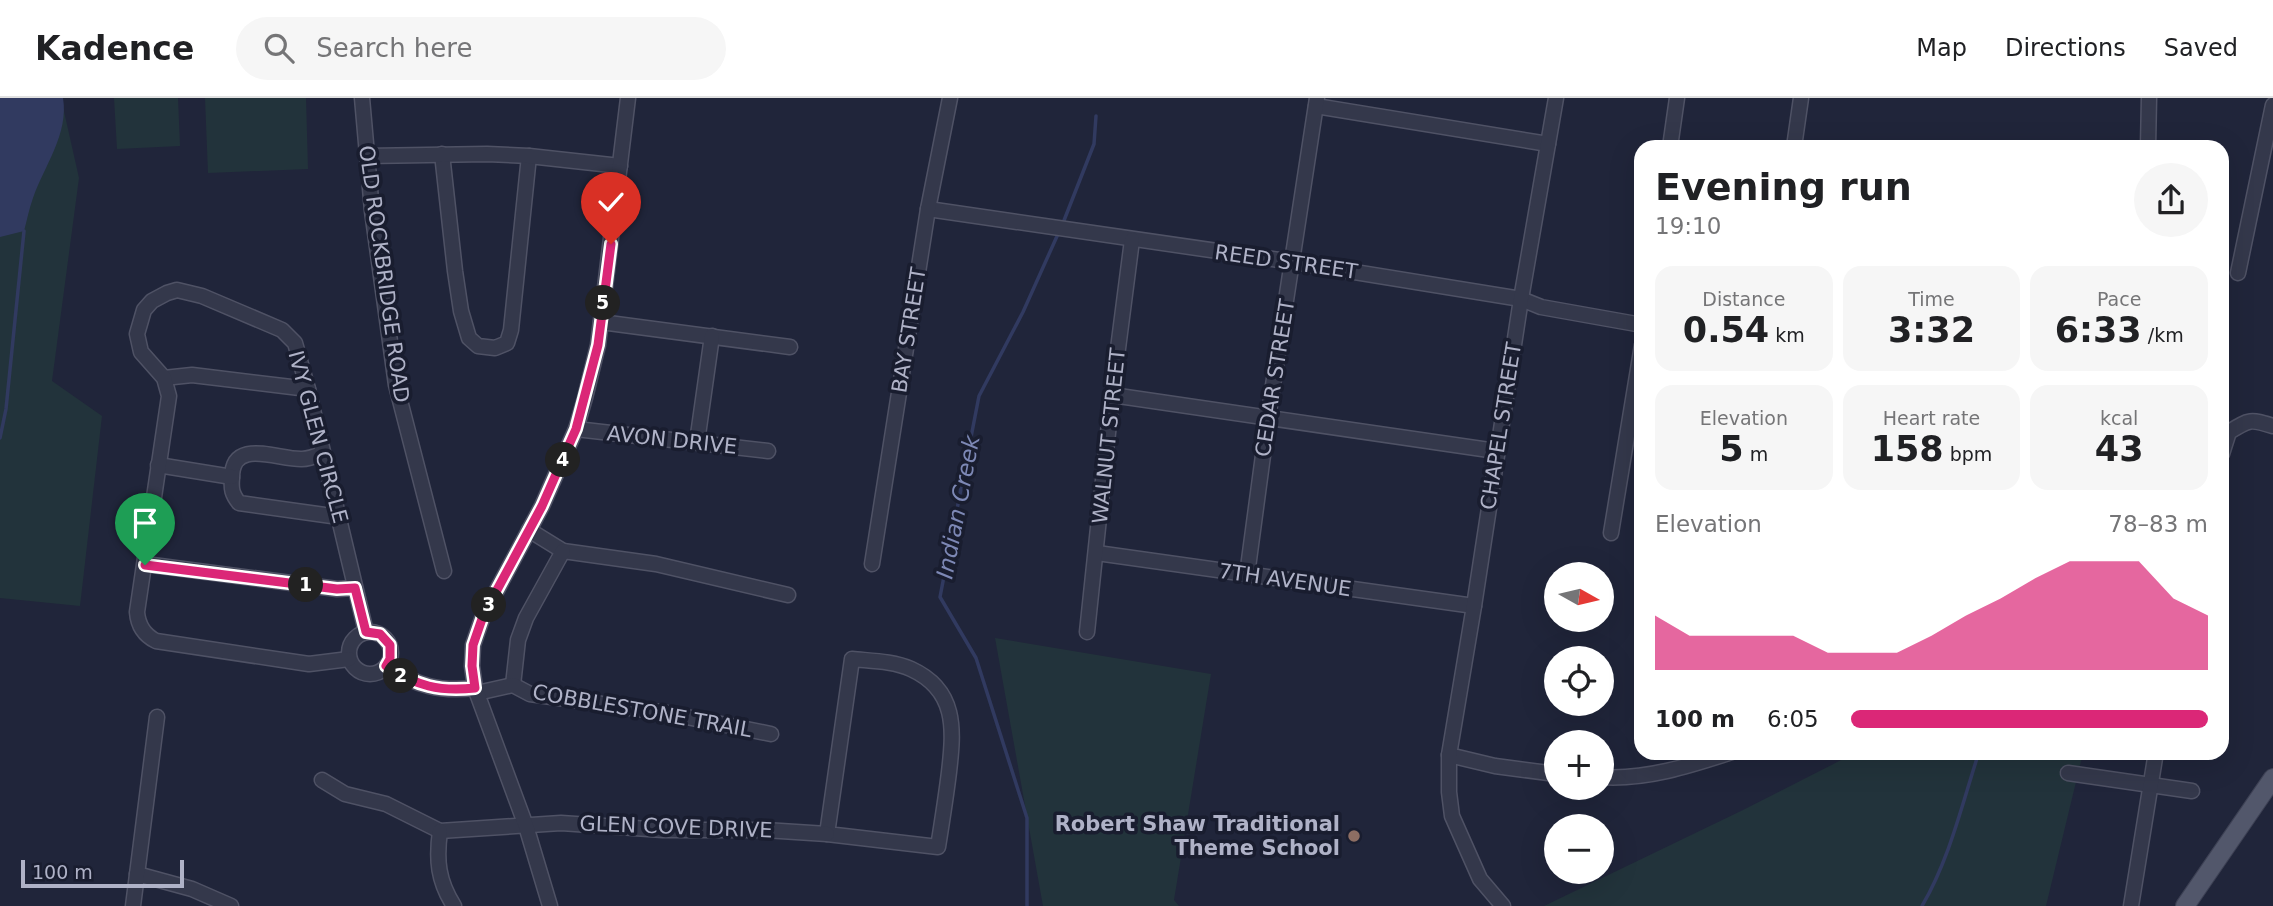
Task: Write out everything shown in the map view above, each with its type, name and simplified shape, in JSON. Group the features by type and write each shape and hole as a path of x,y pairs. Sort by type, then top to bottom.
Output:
{"main road":[{"path":"2185,906 2273,778"}],"street":[{"name":"OLD ROCKBRIDGE ROAD","path":"362,98 372,211 396,385 444,571"},
{"path":"550,906 526,826 476,690 472,666 473,645 483,616 542,506 576,429 598,345 628,98"},
{"name":"BAY STREET","path":"872,564 928,209 950,98"},
{"name":"CHAPEL STREET","path":"1503,906 1480,879 1452,816 1449,755 1496,451 1556,98"},
{"path":"1671,140 1678,98"},
{"path":"1795,140 1801,98"},
{"path":"2148,140 2149,98"},
{"path":"1316,102 1548,144"},
{"name":"CEDAR STREET","path":"1247,575 1316,102"},
{"path":"2238,274 2273,105"},
{"path":"442,154 461,311 469,338 478,346 495,348 507,343 511,330 529,156"},
{"path":"367,156 529,156 620,166"},
{"name":"REED STREET","path":"928,209 1293,262 1521,299 1541,307 1634,324"},
{"name":"WALNUT STREET","path":"1087,632 1112,395 1132,240"},
{"name":"IVY GLEN CIRCLE","path":"164,379 141,352 137,334 144,310 152,301 177,290 202,296 282,330 295,343 366,632"},
{"path":"601,322 790,347"},
{"path":"697,442 712,336"},
{"path":"308,389 192,375 164,379 169,396 137,612 138,622 148,638 156,641 309,664 349,659"},
{"path":"1611,533 1634,394"},
{"path":"1112,395 1496,451"},
{"path":"2229,435 2252,420 2273,426"},
{"name":"AVON DRIVE","path":"576,429 768,450"},
{"path":"323,453 300,459 250,453 237,459 232,469 231,494 239,503 339,517"},
{"path":"158,465 232,477"},
{"path":"529,530 563,551 656,564 788,595"},
{"name":"COBBLESTONE TRAIL","path":"513,685 518,640 526,618 563,551"},
{"name":"7TH AVENUE","path":"1097,553 1474,606"},
{"path":"145,565 337,589 355,588"},
{"path":"366,632 380,634 390,645 390,659 386,666 375,673 362,673 349,659 354,639 366,632"},
{"name":"GLEN COVE DRIVE","path":"440,831 561,823 663,830 765,830 827,834 937,847 949,776 953,725 944,698 924,677 911,669 895,664 852,659 827,834"},
{"path":"386,666 405,678 435,689 476,690"},
{"name":"COBBLESTONE TRAIL","path":"476,690 513,685 530,694 667,713 771,734"},
{"path":"133,906 157,718"},
{"path":"1449,755 1506,768 1544,773"},
{"path":"1614,778 1632,778 1708,760"},
{"path":"2131,906 2155,760"},
{"path":"2068,773 2192,791"},
{"path":"322,780 345,794 386,804 440,831 440,880 454,906"},
{"path":"137,874 192,889 231,906"}],"shaded area":[{"path":"61,98 79,178 52,381 102,416 80,606 0,598 0,130"},
{"path":"114,98 178,98 180,146 117,149"},
{"path":"205,98 306,98 308,169 208,173"},
{"path":"995,638 1211,674 1174,900 1179,906 1043,906"},
{"path":"1841,760 2081,760 2046,906 1544,906 1590,884 1614,884 1614,872"}],"water":[{"path":"0,98 63,98 64,111 59,137 33,198 24,231 0,237"}],"waterway":[{"name":"Indian Creek","path":"1063,223 1094,144 1096,116"},
{"path":"0,438 6,409 24,231"},
{"name":"Indian Creek","path":"1027,906 1027,818 976,658 940,597 979,396 1023,312 1058,234"},
{"path":"1922,906 1948,850 1977,760"}],"place":[{"name":"Robert Shaw Traditional Theme School","path":"1354,836"}],"route":[{"path":"145,565 337,589 355,588 366,632 380,634 390,645 390,659 386,666 405,678 435,689 475,688 473,645 483,616 542,506 576,429 598,345 611,244"}]}
